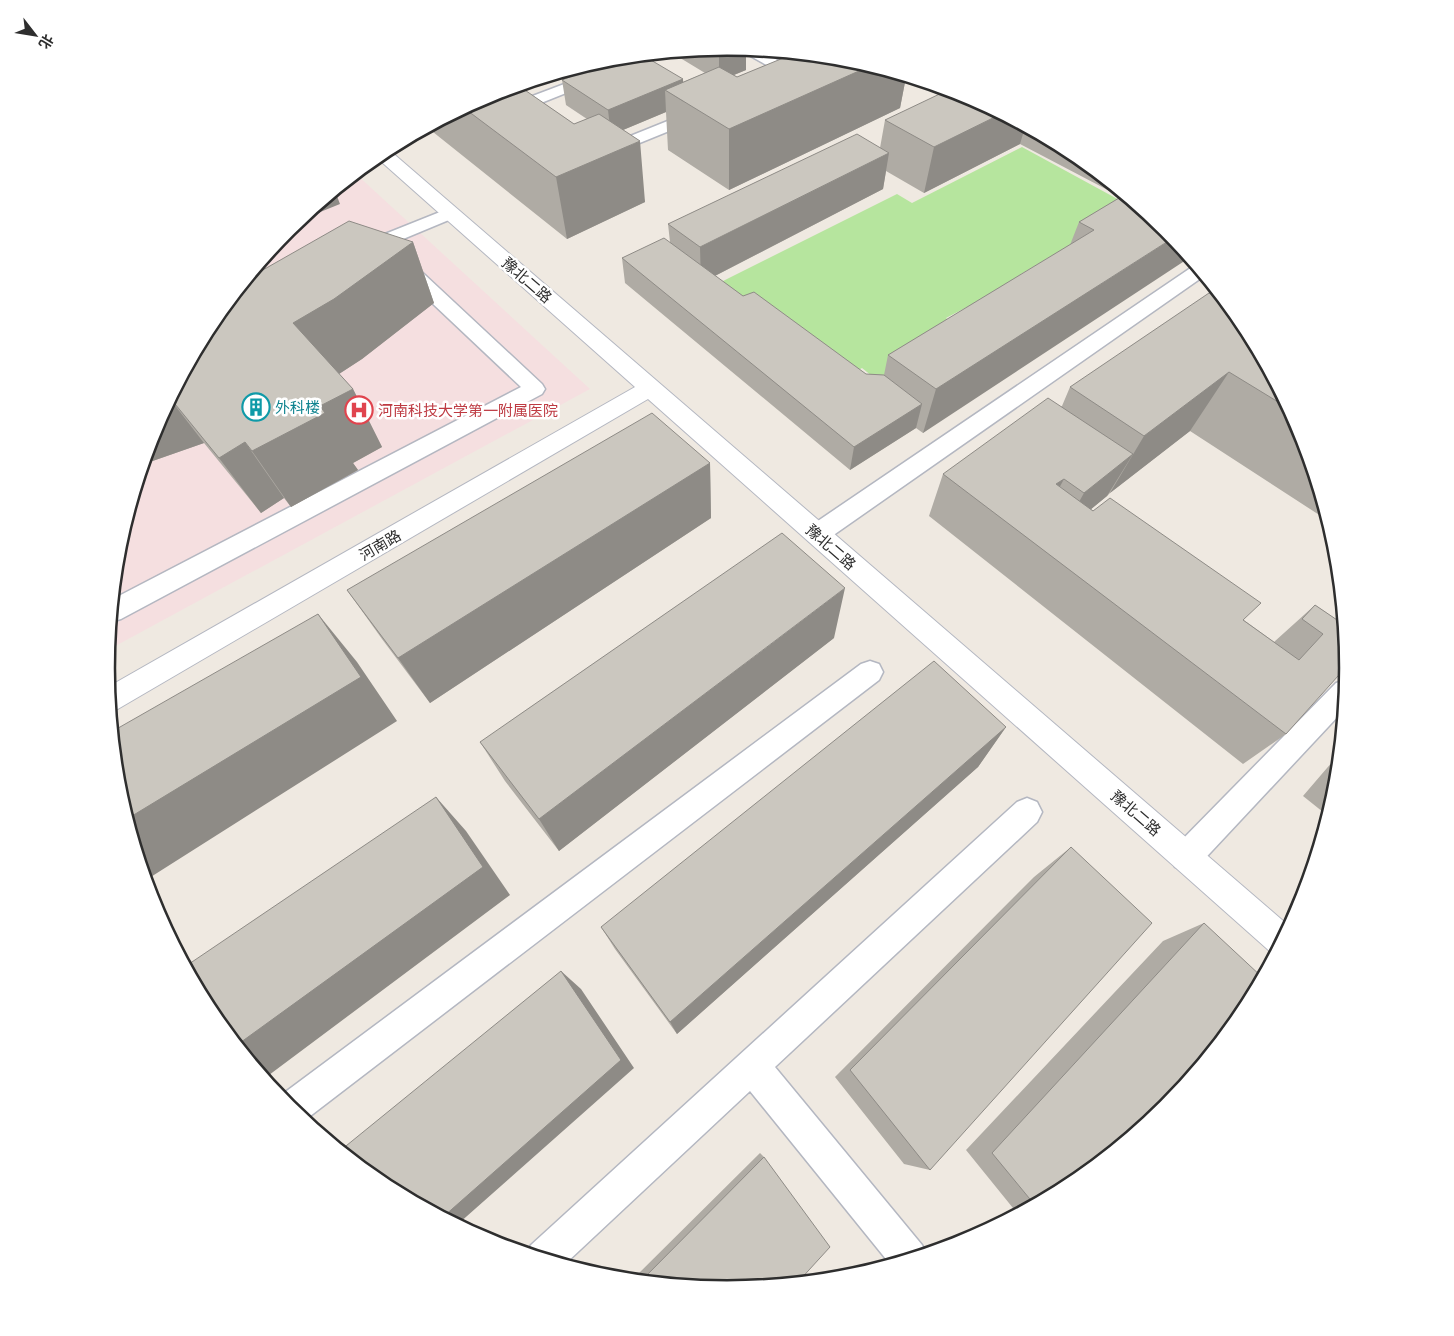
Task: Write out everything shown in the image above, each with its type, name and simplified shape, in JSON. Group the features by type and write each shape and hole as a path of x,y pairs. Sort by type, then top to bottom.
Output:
{"street":[{"name":"豫北二路","path":"388,158 1277,937"},
{"name":"河南路","path":"117,698 650,388"}],"lane":[{"path":"764,58 794,74 811,92"},
{"path":"794,74 809,67"},
{"path":"543,123 519,106 614,69"},
{"path":"591,157 709,102"},
{"path":"343,258 450,213"},
{"path":"118,609 535,389 379,243"},
{"path":"817,534 1194,274"},
{"path":"297,1104 870,672"},
{"path":"1186,857 1337,700"},
{"path":"549,1253 1028,812"},
{"path":"753,1067 904,1253"}],"shaded area":[{"name":"河南科技大学第一附属医院","path":"361,179 590,389 116,646 120,588 136,510 148,471 178,397 218,328 267,265 294,235"}],"green space":[{"path":"1022,147 1122,201 1132,209 1021,274 982,317 967,307 946,318 960,329 877,380 862,368 844,378 721,282 897,194 912,203"}],"building":[{"path":"781,59 807,61 859,71 729,129 665,90 719,67 737,77"},
{"path":"652,61 683,79 608,110 562,80 608,68"},
{"path":"526,91 574,124 599,114 640,141 556,177 470,113"},
{"path":"939,95 994,117 934,147 885,120"},
{"path":"857,134 889,153 700,247 668,224"},
{"path":"1118,198 1166,242 936,389 888,355 1094,230 1079,222"},
{"path":"349,221 413,242 334,299 293,323 353,389 320,406 325,413 252,451 245,442 219,458 175,404 197,362 218,328 263,270"},
{"path":"664,238 743,296 754,292 866,374 884,375 922,404 854,447 622,258"},
{"path":"1209,293 1236,328 1278,402 1229,372 1144,436 1070,387"},
{"path":"1048,398 1133,454 1084,493 1064,479 1056,484 1093,511 1110,498 1261,603 1243,620 1299,660 1323,634 1302,619 1315,605 1336,619 1339,675 1286,734 943,474"},
{"path":"652,413 710,463 398,658 347,590"},
{"path":"782,533 845,588 539,819 480,742"},
{"path":"318,614 361,677 133,815 120,748 118,728"},
{"path":"934,661 1006,727 670,1022 601,927"},
{"path":"436,797 483,867 243,1041 218,1008 191,963"},
{"path":"1071,847 1152,923 930,1170 850,1070"},
{"path":"1204,923 1258,973 1236,1008 1212,1040 1160,1101 1130,1128 1067,1177 1030,1199 992,1153"},
{"path":"561,971 621,1060 448,1213 387,1177 346,1146"},
{"path":"764,1157 830,1247 804,1275 727,1280 647,1275"}],"place":[{"name":"外科楼","path":"256,407"},
{"name":"河南科技大学第一附属医院","path":"359,410"}]}
